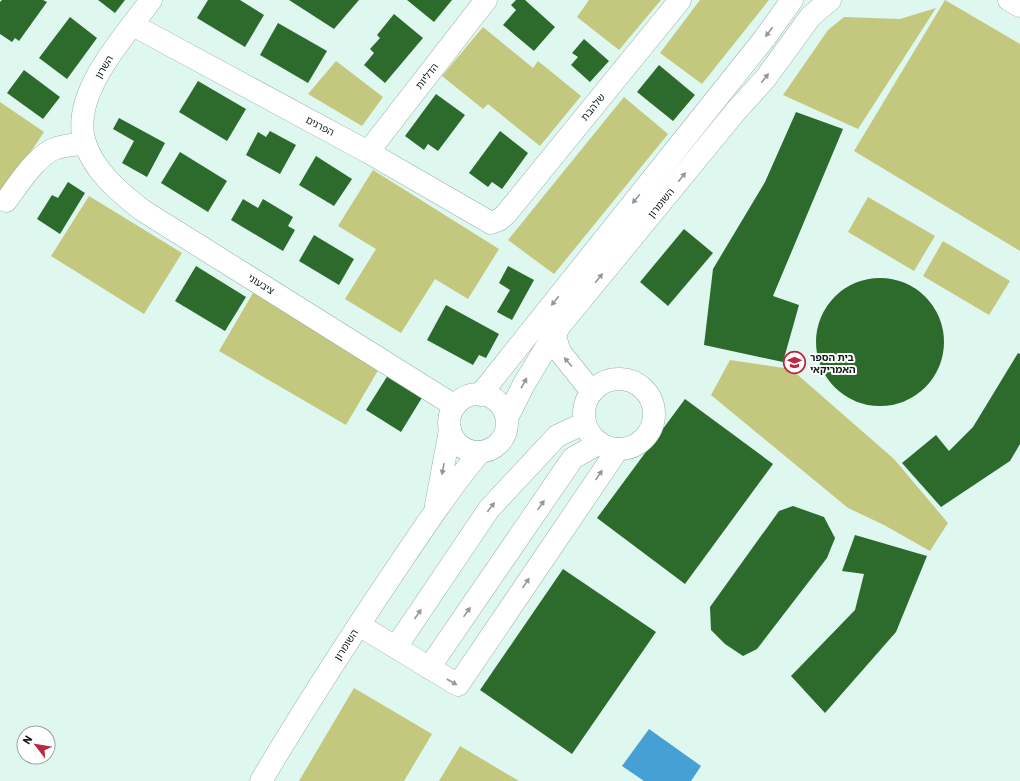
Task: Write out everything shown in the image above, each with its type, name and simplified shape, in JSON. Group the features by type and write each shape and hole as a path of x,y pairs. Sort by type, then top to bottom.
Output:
{"street":[{"name":"השרון","path":"85,143 82,125 90,91 112,53 151,0"},
{"name":"הדליות","path":"368,152 486,0"},
{"name":"שלהבת","path":"506,214 680,0"},
{"path":"480,395 764,39 792,0"},
{"name":"השומרון","path":"507,418 524,384 558,328 736,111 765,79 811,16 830,0"},
{"path":"1009,0 1020,6"},
{"name":"הפרגים","path":"133,25 368,152 491,223 499,220 506,214"},
{"path":"6,201 47,152 56,148 85,143"},
{"name":"ציבעוני","path":"85,143 106,179 142,210 455,406"},
{"path":"558,328 555,337 556,344 560,352 592,392"},
{"path":"429,668 573,458 609,446 636,444 649,431 654,413 651,399 642,388 626,379 607,381 599,385 592,392 584,410 585,422 593,437 609,446"},
{"path":"480,395 495,400 505,411 507,418 505,434 500,442 493,448 480,452 467,450 460,445 454,439 450,430 449,422 455,406 468,396 480,395"},
{"path":"396,646 489,509 557,436 585,422"},
{"name":"השומרון","path":"434,512 450,430"},
{"path":"359,625 396,646 458,685 609,446"},
{"name":"השומרון","path":"261,781 359,625 434,512 480,452"}],"green space":[{"path":"589,0 661,0 619,50 577,17"},
{"path":"700,0 769,0 702,84 660,53"},
{"path":"945,0 1020,44 1020,251 854,151"},
{"path":"936,8 858,129 783,95 828,30 844,17 900,19"},
{"path":"483,27 533,68 538,61 581,96 540,146 488,104 483,109 442,76"},
{"path":"336,61 383,97 362,126 308,94"},
{"path":"624,97 668,134 554,274 508,240"},
{"path":"0,102 44,132 0,198"},
{"path":"373,170 499,249 468,299 435,279 401,333 345,299 376,249 338,226"},
{"path":"89,196 182,253 144,314 51,256"},
{"path":"868,197 935,236 914,271 848,232"},
{"path":"943,241 1010,281 989,315 923,276"},
{"path":"253,293 380,367 346,425 219,351"},
{"path":"730,360 791,369 894,459 948,523 930,551 884,525 848,508 711,395"},
{"path":"354,688 432,734 404,781 299,781"},
{"path":"460,746 519,781 439,781"}],"water":[{"path":"649,729 701,766 691,781 644,781 622,766"}],"building":[{"path":"2,0 43,0 47,2 19,41 15,38 12,42 0,34 0,2"},
{"path":"98,0 125,0 115,13"},
{"path":"208,0 240,0 264,15 245,47 197,18"},
{"path":"289,0 359,0 334,29"},
{"path":"407,0 452,0 434,22"},
{"path":"516,0 525,0 555,27 534,51 503,25 516,10 511,5"},
{"path":"394,14 423,38 385,83 364,65 374,53 370,49 380,38 377,35"},
{"path":"70,17 97,38 67,79 39,58"},
{"path":"278,23 327,51 308,83 260,55"},
{"path":"584,39 609,61 590,82 571,65 578,57 572,53"},
{"path":"659,65 695,95 673,121 637,92"},
{"path":"24,70 60,97 43,119 7,93"},
{"path":"198,81 246,109 227,141 179,112"},
{"path":"436,94 465,115 438,151 428,144 424,150 405,136"},
{"path":"796,112 843,129 773,296 799,305 783,362 704,345 713,269 765,182"},
{"path":"119,118 165,143 147,177 122,163 134,141 113,129"},
{"path":"270,131 296,145 280,174 246,155 258,132 266,137"},
{"path":"500,131 528,153 502,189 492,182 488,187 469,173"},
{"path":"180,152 227,181 208,212 161,183"},
{"path":"316,156 352,179 334,206 299,185"},
{"path":"68,182 85,193 60,234 37,219 52,195 58,198"},
{"path":"243,199 258,208 263,199 293,217 288,226 295,230 283,251 231,220"},
{"path":"684,229 713,253 668,306 640,282"},
{"path":"314,235 354,259 339,285 299,261"},
{"path":"196,266 246,297 225,331 175,301"},
{"path":"508,266 534,280 512,320 497,312 510,290 499,283"},
{"path":"886,278 910,285 921,292 930,301 939,317 943,329 943,355 937,372 930,383 921,392 910,399 893,405 874,406 850,399 839,392 830,383 823,372 817,355 816,336 823,312 830,301 839,292 850,285 867,279"},
{"path":"446,305 499,334 486,358 479,355 473,365 427,340"},
{"path":"1018,353 1020,354 1020,444 1010,461 941,507 902,463 936,435 949,451 973,427"},
{"path":"388,375 423,396 401,432 366,410"},
{"path":"685,399 773,464 685,584 597,518"},
{"path":"793,506 824,517 835,538 827,558 757,649 743,656 725,644 711,630 710,607 779,511"},
{"path":"855,535 927,556 896,632 825,713 791,676 855,610 864,574 842,571"},
{"path":"563,569 656,632 572,754 480,690"}],"place":[{"name":"בית הספר האמריקאי","path":"795,363"}]}
